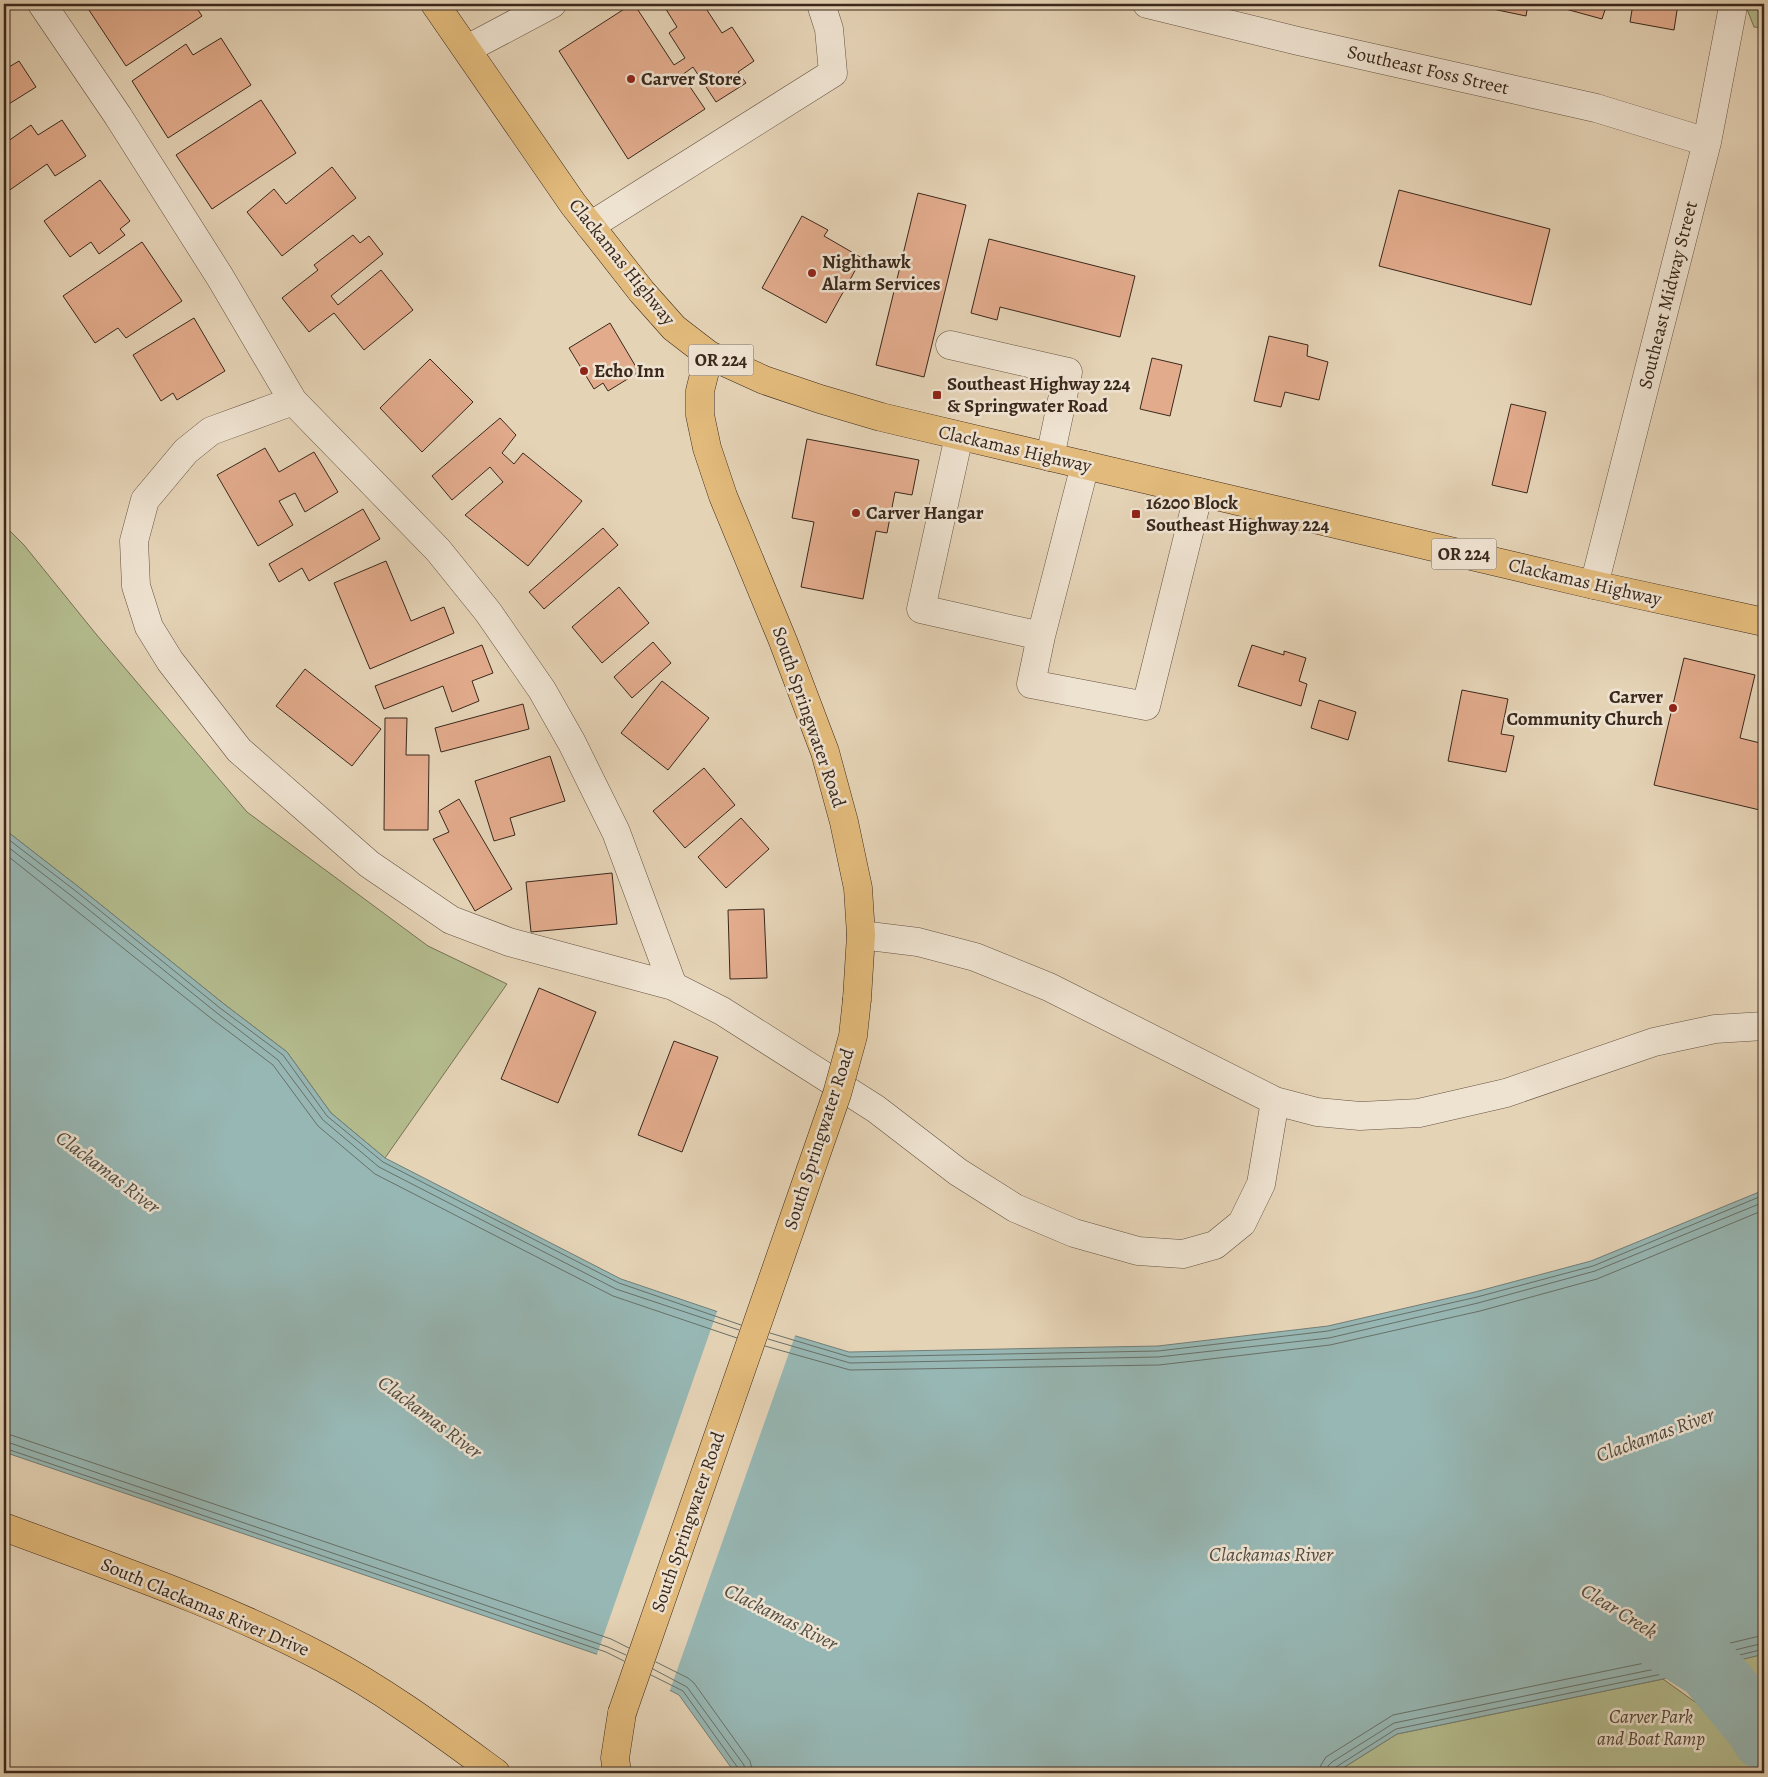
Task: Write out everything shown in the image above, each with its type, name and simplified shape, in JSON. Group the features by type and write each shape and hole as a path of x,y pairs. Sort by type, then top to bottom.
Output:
{"main road":[{"name":"Clackamas Highway","path":"435,4 590,226 642,292 674,328 709,355 764,380 820,399 959,436 1594,585 1764,622"},
{"name":"South Springwater Road","path":"617,1773 615,1758 622,1713 837,1094 853,1036 857,999 861,935 858,888 844,822 825,752 783,640 723,496 707,448 700,416 700,391 709,355"},
{"name":"South Clackamas River Drive","path":"4,1527 270,1631 325,1659 415,1714 496,1773"}],"street":[{"path":"42,4 124,125 220,277 293,400 438,550 488,612 542,690 572,743 616,832 673,986"},
{"path":"467,50 552,4"},
{"path":"590,226 833,73 829,29 821,4"},
{"name":"Southeast Foss Street","path":"1147,4 1308,43 1596,108 1707,142"},
{"name":"Southeast Midway Street","path":"1594,585 1707,142 1732,4"},
{"path":"950,345 1068,372 1050,457"},
{"path":"293,400 211,431 186,451 145,500 134,541 136,586 150,627 170,661 239,750 369,864 451,920 509,942 673,986 722,1011 876,1108 958,1172 1015,1208 1074,1233 1138,1251 1182,1254 1214,1245 1242,1223 1261,1184 1275,1101"},
{"path":"959,436 920,609 1041,636"},
{"path":"1084,465 1041,636 1031,684 1146,706 1199,492"},
{"path":"861,935 918,942 975,957 1049,987 1275,1101 1317,1112 1360,1116 1419,1113 1506,1093 1654,1042 1716,1029 1764,1026"}],"green space":[{"path":"1745,4 1764,4 1764,28 1754,27"},
{"path":"4,525 24,545 96,634 247,812 428,946 507,984 385,1158 331,1113 287,1052 4,829"},
{"path":"1764,1654 1764,1738 1758,1727 1708,1667"},
{"name":"Carver Park and Boat Ramp","path":"1663,1679 1744,1737 1759,1773 1335,1773 1397,1734"}],"water":[{"name":"Clackamas River","path":"4,829 287,1052 331,1113 385,1158 621,1279 739,1319 849,1352 1158,1346 1328,1326 1475,1292 1591,1261 1764,1190 1764,1654 1663,1679 1397,1734 1335,1773 735,1773 679,1695 605,1657 4,1452"}],"pier":[{"path":"718,1309 796,1333 669,1693 596,1657"}],"building":[{"path":"85,4 194,4 202,16 126,66"},
{"name":"Carver Store","path":"634,4 674,65 685,58 669,33 677,27 664,6 669,4 703,4 722,33 732,27 754,61 738,72 746,83 716,102 693,67 682,75 705,109 628,159 559,51"},
{"path":"1469,4 1528,4 1526,16"},
{"path":"1563,4 1607,4 1602,19 1562,8"},
{"path":"1633,4 1678,4 1674,30 1630,22"},
{"path":"221,38 251,85 168,138 132,81 186,44 193,55"},
{"path":"19,61 36,87 4,107 4,70"},
{"path":"261,100 296,153 212,209 176,155"},
{"path":"62,120 86,156 55,176 47,164 4,194 4,144 31,125 38,135"},
{"path":"332,167 356,198 282,256 247,212 274,189 286,204"},
{"path":"100,180 130,221 120,229 125,235 99,254 91,242 70,257 44,221"},
{"path":"1399,190 1550,229 1531,305 1379,266"},
{"path":"918,193 966,205 924,377 876,365"},
{"name":"Nighthawk Alarm Services","path":"802,216 828,230 824,236 862,258 826,323 762,288"},
{"path":"353,235 360,243 369,236 383,254 331,296 338,305 381,270 413,310 364,350 334,313 309,332 282,298 318,270 314,265"},
{"path":"989,239 1135,276 1120,337 1000,307 997,320 971,313"},
{"path":"142,242 182,301 126,338 118,328 95,343 63,296"},
{"path":"194,318 225,371 177,400 173,393 161,401 133,355"},
{"path":"610,323 639,372 608,391 603,383 594,389 569,348"},
{"path":"1269,336 1308,345 1307,356 1328,362 1319,400 1285,392 1281,407 1254,401"},
{"path":"1152,358 1182,365 1170,416 1140,409"},
{"path":"430,359 473,402 422,452 380,408"},
{"path":"1511,404 1546,412 1527,493 1492,485"},
{"path":"500,418 516,435 502,453 514,464 523,453 582,501 528,566 465,515 503,482 490,467 452,500 432,476"},
{"path":"807,439 919,460 912,495 895,492 887,533 876,531 863,599 801,587 814,522 792,518"},
{"path":"265,448 279,472 314,452 338,492 305,512 295,493 279,501 293,525 258,546 217,475"},
{"path":"363,509 380,539 309,581 302,568 279,582 269,564"},
{"path":"603,528 618,545 544,609 529,592"},
{"path":"386,561 411,621 444,607 454,633 370,669 334,583"},
{"path":"619,587 649,623 602,663 572,627"},
{"path":"653,642 671,663 632,698 614,677"},
{"path":"482,645 493,673 472,681 479,701 452,712 443,686 384,709 375,686"},
{"path":"1252,645 1284,655 1284,651 1306,658 1299,681 1307,684 1301,706 1238,686"},
{"path":"1684,658 1755,675 1740,738 1764,744 1764,811 1654,785"},
{"path":"305,669 381,729 352,766 276,706"},
{"path":"662,681 709,718 668,770 621,733"},
{"path":"1462,690 1508,699 1501,734 1514,736 1506,772 1448,761"},
{"path":"1319,700 1356,712 1348,740 1311,728"},
{"path":"523,704 529,729 441,752 435,728"},
{"path":"385,718 407,718 406,755 429,755 428,830 384,830"},
{"path":"550,756 565,801 510,818 515,835 494,841 475,781"},
{"path":"704,768 735,805 685,848 653,811"},
{"path":"459,799 512,889 475,911 433,839 449,832 439,811"},
{"path":"741,818 769,849 726,888 698,857"},
{"path":"612,873 617,924 531,932 526,882"},
{"path":"764,909 767,978 730,979 728,910"},
{"path":"539,988 596,1012 558,1103 501,1079"},
{"path":"674,1041 718,1057 682,1152 638,1135"}],"waterway":[{"name":"Clear Creek","path":"1632,1619 1708,1667 1758,1727 1764,1738"}],"place":[{"name":"Carver Store","path":"631,79"},
{"name":"Nighthawk Alarm Services","path":"812,273"},
{"name":"Echo Inn","path":"584,371"},
{"name":"Southeast Highway 224 & Springwater Road","path":"937,395"},
{"name":"Carver Hangar","path":"856,513"},
{"name":"16200 Block Southeast Highway 224","path":"1136,514"},
{"name":"Carver Community Church","path":"1673,708"}]}
